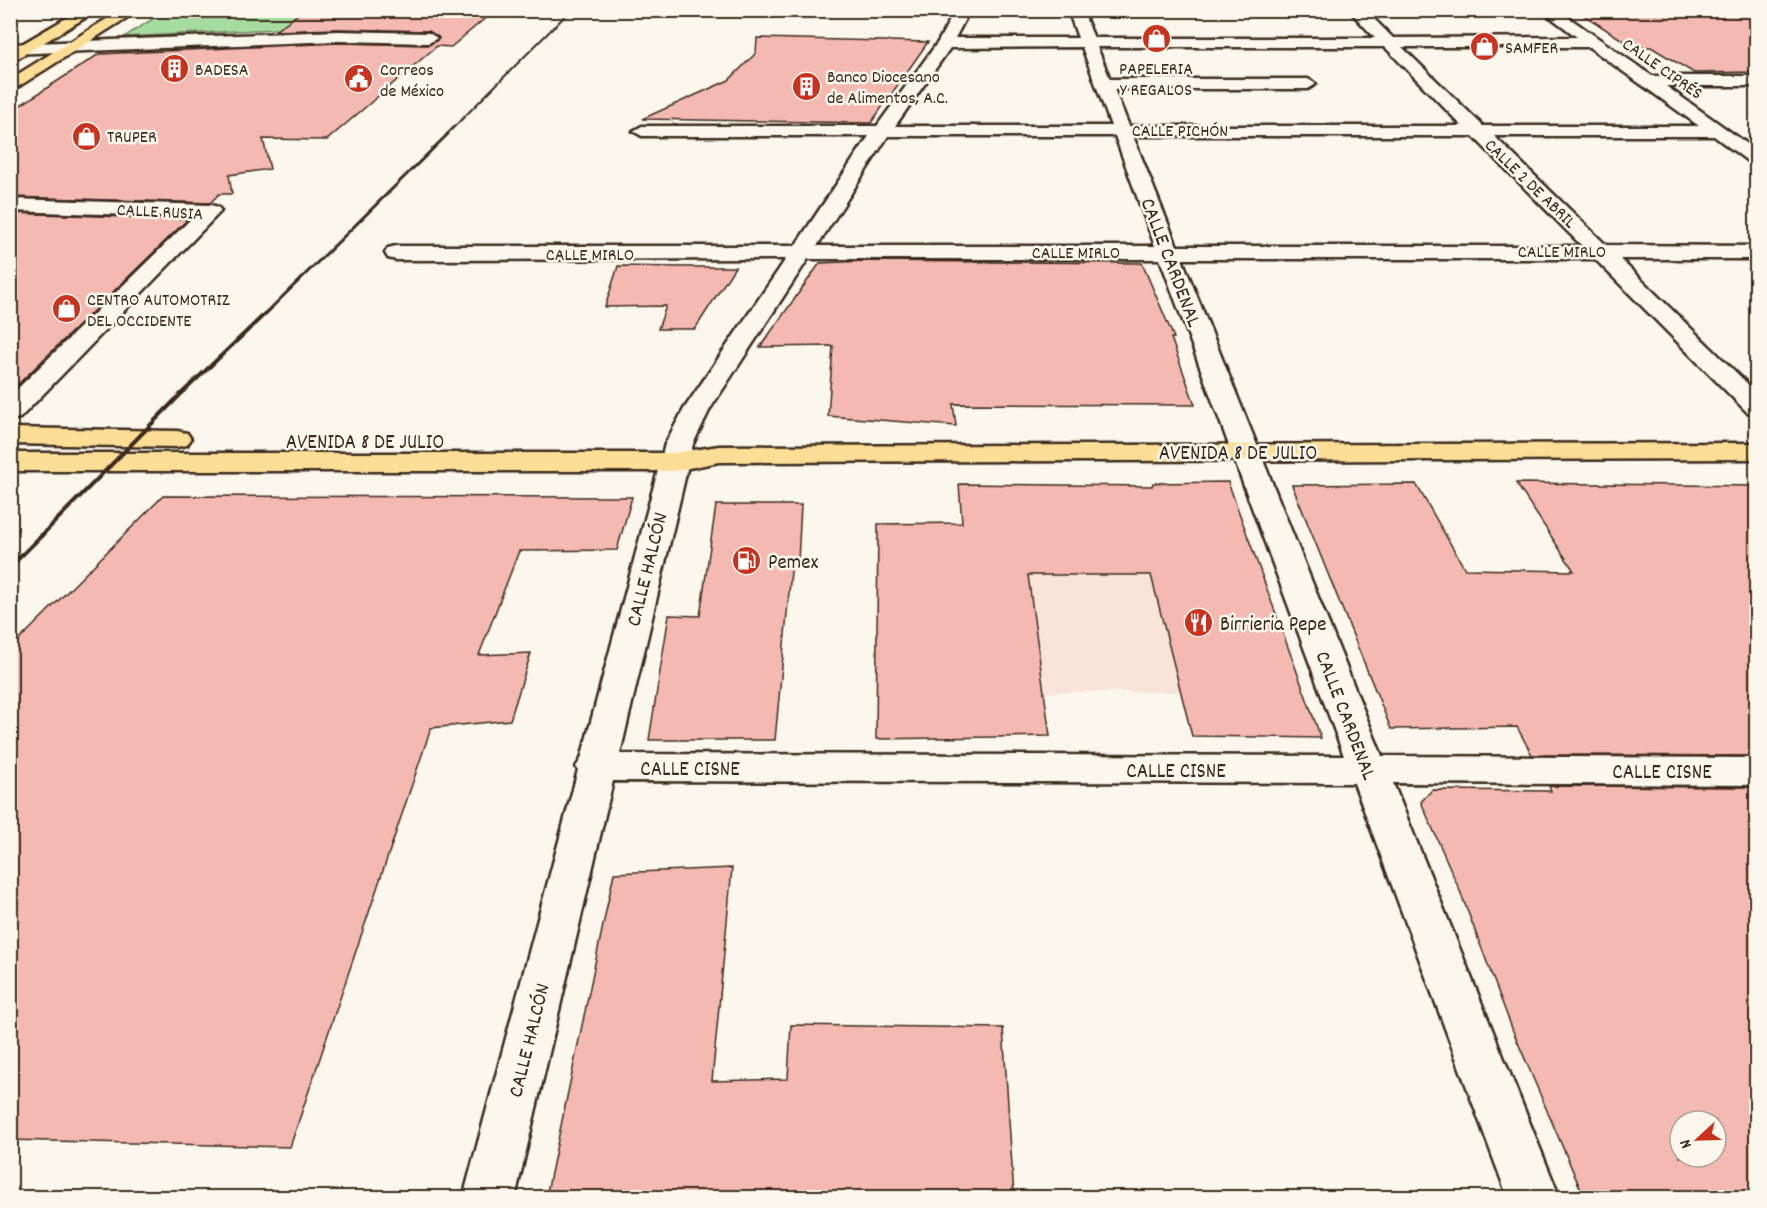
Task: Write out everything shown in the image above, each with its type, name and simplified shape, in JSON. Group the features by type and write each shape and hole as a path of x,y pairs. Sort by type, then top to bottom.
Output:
{"main road":[{"path":"10,58 18,49 91,10"},
{"path":"10,87 132,10"},
{"name":"AVENIDA 8 DE JULIO","path":"10,435 719,454 1756,451"},
{"name":"AVENIDA 8 DE JULIO","path":"10,462 676,453"}],"street":[{"name":"CALLE HALCÓN","path":"489,1197 595,767 676,453 697,409 883,130 943,57 963,10"},
{"name":"CALLE CARDENAL","path":"1075,10 1087,42 1094,71 1168,252 1534,1197"},
{"name":"CALLE 2 DE ABRIL","path":"1356,10 1756,405"},
{"name":"CALLE CIPRÉS","path":"1548,10 1756,158"},
{"path":"18,49 338,36 429,38"},
{"path":"943,57 1087,42 1592,42"},
{"path":"1094,71 1308,84"},
{"path":"1648,81 1756,81"},
{"name":"CALLE PICHÓN","path":"642,130 1718,131"},
{"name":"CALLE RUSIA","path":"10,205 211,212 10,412"},
{"name":"CALLE MIRLO","path":"396,253 1756,252"},
{"name":"CALLE CISNE","path":"595,767 1756,771"}],"shaded area":[{"path":"1028,575 1150,575 1180,692 1045,692"}],"green space":[{"path":"165,11 304,11 278,29 124,37"}],"building":[{"path":"304,10 495,10 451,47 437,46 327,140 263,139 270,169 229,175 232,194 219,194 210,203 10,197 10,112 99,54 338,43 429,45 439,39 429,31 338,29 275,31"},
{"path":"1576,10 1756,10 1756,72 1694,73 1651,47 1633,47"},
{"name":"Banco Diocesano de Alimentos, A.C.","path":"757,38 928,42 871,123 642,119 729,80 756,53"},
{"path":"10,213 188,219 10,392"},
{"path":"864,261 1142,263 1174,338 1171,338 1195,405 953,404 956,426 828,416 833,346 760,347 820,263"},
{"path":"618,266 735,267 695,329 658,329 666,306 605,307"},
{"path":"1228,482 1321,738 1192,736 1151,575 1028,575 1050,736 876,739 878,524 962,523 959,484 1152,486 1153,483"},
{"path":"1516,483 1756,486 1756,756 1532,755 1517,727 1391,729 1292,485 1416,484 1465,569 1574,571"},
{"path":"163,496 632,497 617,550 519,551 479,655 531,653 510,720 431,728 290,1147 10,1140 10,649"},
{"path":"716,505 801,505 798,561 792,561 775,740 649,740 669,615 700,616"},
{"path":"1549,786 1756,787 1756,1197 1584,1197 1513,1031 1460,891 1421,802 1432,790 1551,791"},
{"path":"732,868 712,1081 788,1079 791,1025 1003,1028 1014,1197 546,1197 614,873"}],"railway":[{"path":"446,135 571,10"},
{"path":"269,310 448,134"},
{"path":"41,536 180,395 271,308"},
{"path":"10,567 41,536"}],"place":[{"name":"PAPELERIA Y REGALOS","path":"1156,39"},
{"name":"SAMFER","path":"1484,47"},
{"name":"BADESA","path":"174,69"},
{"name":"Correos de México","path":"359,79"},
{"name":"Banco Diocesano de Alimentos, A.C.","path":"806,86"},
{"name":"TRUPER","path":"86,136"},
{"name":"CENTRO AUTOMOTRIZ DEL OCCIDENTE","path":"66,309"},
{"name":"Pemex","path":"747,561"},
{"name":"Birrieria Pepe","path":"1199,623"}]}
